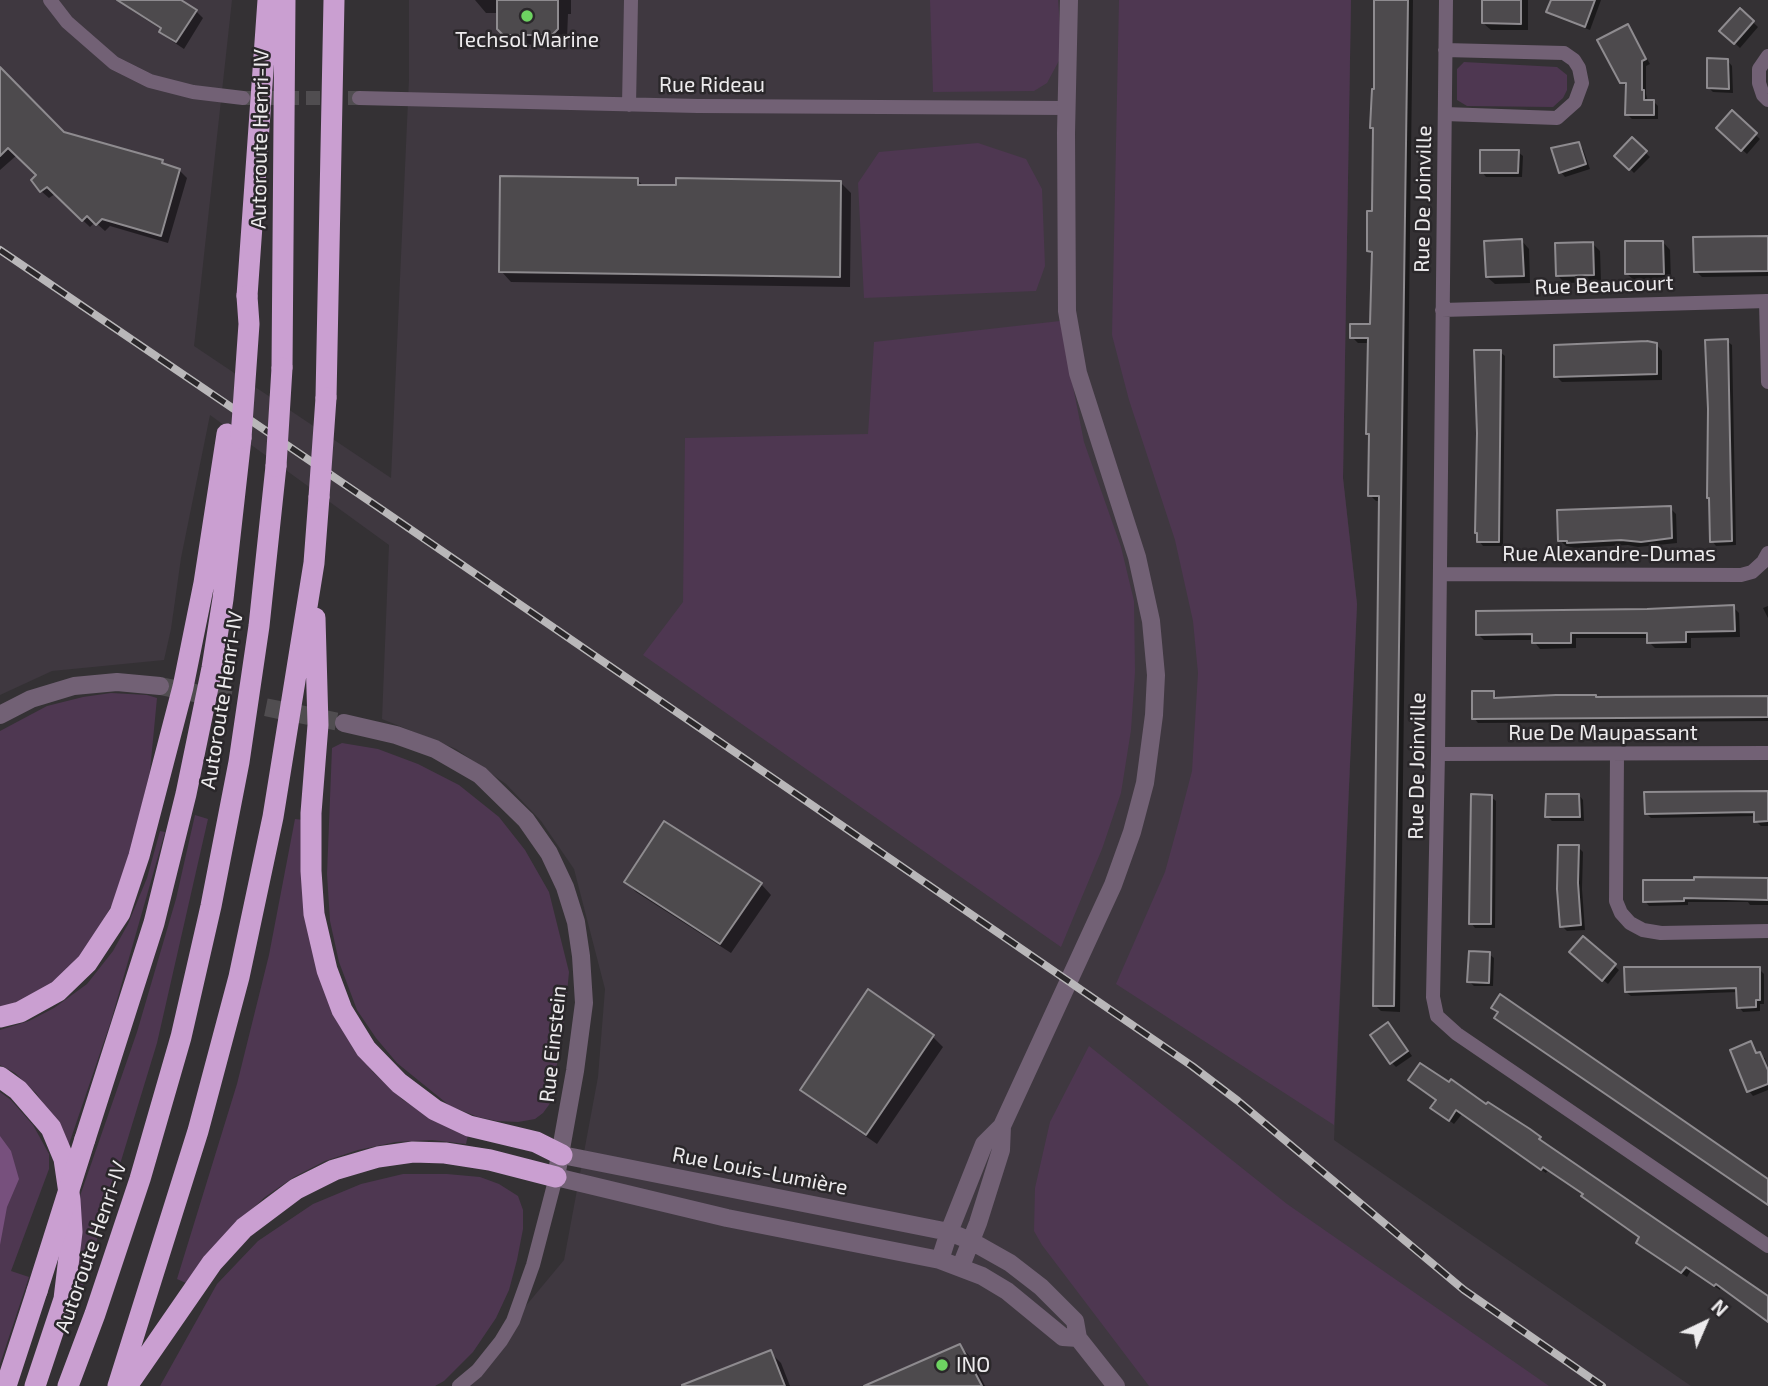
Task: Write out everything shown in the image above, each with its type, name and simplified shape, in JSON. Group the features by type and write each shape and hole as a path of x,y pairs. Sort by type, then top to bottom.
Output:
{"highway":[{"path":"6,1386 154,923 186,794 212,668 234,436 249,324 247,296 268,0"},
{"name":"Autoroute Henri-IV","path":"68,1386 140,1179 181,1037 211,906 241,748 259,626 276,466 282,368 285,0"},
{"path":"118,1386 198,1131 239,977 273,817 314,563 326,398 334,0"},
{"path":"0,1017 20,1012 58,991 87,963 120,913 139,856 183,687 234,436"},
{"path":"314,563 318,725 311,813 311,871 317,925 327,970 342,1010 366,1048 399,1083 435,1110 469,1126 536,1142 562,1155"},
{"path":"0,1077 18,1090 51,1128 64,1159 70,1200 72,1232 64,1299 35,1386"},
{"path":"127,1386 212,1263 244,1228 296,1189 334,1170 378,1157 413,1152 445,1153 490,1160 556,1177"}],"street":[{"path":"50,0 67,22 114,64 150,81 193,92 243,98"},
{"path":"629,105 631,0"},
{"path":"940,1260 985,1144 1002,1126 1113,884 1132,832 1144,783 1154,715 1156,675 1151,621 1137,557 1078,373 1067,311 1066,108 1069,0"},
{"name":"Rue De Joinville","path":"1446,0 1433,997 1437,1016 1457,1034 1768,1246"},
{"name":"Rue De Joinville","path":"1445,50 1564,53 1574,60 1579,68 1582,83 1575,102 1557,118 1445,114"},
{"path":"1768,56 1759,69 1759,83 1768,100"},
{"name":"Rue Rideau","path":"359,98 629,105 1066,108"},
{"path":"1767,301 1768,382"},
{"name":"Rue Beaucourt","path":"1442,310 1767,301"},
{"name":"Rue Alexandre-Dumas","path":"1440,574 1741,575 1752,572 1768,553"},
{"path":"0,715 31,699 74,687 117,682 160,686"},
{"name":"Rue Einstein","path":"344,723 396,735 435,749 481,775 526,820 549,853 565,887 576,922 584,1003 562,1155 533,1265 513,1321 477,1371 459,1386"},
{"name":"Rue De Maupassant","path":"1438,754 1768,753"},
{"path":"1617,755 1616,901 1621,913 1630,923 1643,930 1661,933 1768,931"},
{"path":"961,1266 1001,1150 1002,1126"},
{"name":"Rue Louis-Lumière","path":"562,1155 949,1232 971,1241 1010,1263 1041,1287 1075,1321 1078,1338 1116,1386"},
{"path":"556,1177 727,1218 961,1266 1007,1291 1063,1337 1078,1338"}],"shaded area":[{"path":"0,0 232,0 194,346 391,478 409,79 409,0 1351,0 1343,478 1357,604 1334,1140 1691,1386 459,1386 564,1260 598,1077 605,989 574,869 541,821 506,784 456,749 382,719 389,545 210,415 181,558 164,660 52,671 0,695"},
{"path":"930,0 1058,0 1062,55 1047,83 1034,91 933,92"},
{"path":"1119,0 1351,0 1343,478 1357,604 1334,1125 1116,984 1165,872 1179,821 1192,771 1198,673 1193,621 1175,540 1129,400 1112,335"},
{"path":"1464,62 1557,67 1567,75 1567,90 1553,107 1467,106 1457,100 1457,69"},
{"path":"978,143 1026,159 1042,189 1045,266 1036,291 864,298 858,183 879,152"},
{"path":"1060,321 1084,442 1121,547 1134,601 1135,672 1131,730 1121,793 1102,849 1061,947 643,655 683,602 685,438 868,434 874,342"},
{"path":"111,693 157,698 150,771 129,858 114,901 91,942 73,966 46,987 21,1001 0,1008 0,731 47,706"},
{"path":"342,743 378,749 418,764 459,785 499,817 525,850 549,892 569,972 551,1102 535,1119 518,1122 497,1121 450,1106 397,1063 357,1010 339,962 330,921 327,874 332,748"},
{"path":"195,815 208,819 157,1043 81,1292 74,1290 81,1248 80,1196 137,1032 176,899"},
{"path":"295,819 304,820 331,1006 345,1034 373,1072 403,1100 468,1135 466,1144 432,1140 396,1142 325,1161 294,1177 265,1197 235,1225 186,1283 177,1279 237,1084 269,955"},
{"path":"160,831 165,832 111,1021 68,1147 55,1120 36,1093 15,1073 0,1065 0,1030 29,1021 54,1008 87,984 113,951 128,924 147,878"},
{"path":"1089,1046 1287,1204 1549,1386 1149,1386 1034,1231 1035,1188 1050,1122"},
{"path":"0,1092 11,1100 33,1125 49,1154 49,1169 11,1271 29,1277 0,1364"},
{"path":"0,1136 11,1151 19,1179 7,1207 0,1245"},
{"path":"403,1174 480,1177 499,1184 518,1196 523,1210 523,1229 509,1290 496,1318 473,1352 444,1381 435,1386 160,1386 217,1284 258,1241 313,1204 361,1184"}],"building":[{"path":"117,0 181,0 197,10 176,42 159,32 161,28"},
{"name":"Techsol Marine","path":"497,0 558,0 558,29 552,35 503,35 497,29"},
{"path":"1374,0 1408,0 1394,1006 1373,1006 1379,496 1368,496 1368,338 1350,338 1350,324 1370,324 1372,252 1367,251 1367,211 1372,211 1373,128 1370,128 1374,89"},
{"path":"1482,0 1521,0 1521,24 1482,23"},
{"path":"1551,0 1595,0 1585,27 1546,12"},
{"path":"1740,8 1754,21 1734,44 1719,31"},
{"path":"1628,24 1646,59 1642,61 1642,90 1644,100 1654,100 1654,115 1625,115 1626,83 1620,83 1597,40"},
{"path":"1707,58 1728,59 1729,89 1707,88"},
{"path":"0,67 64,132 163,160 162,163 180,169 161,236 102,219 96,225 87,216 82,221 47,187 40,192 31,180 36,175 8,148 0,156"},
{"path":"1732,110 1757,133 1741,151 1716,128"},
{"path":"1632,137 1647,151 1629,170 1614,156"},
{"path":"1579,142 1586,164 1559,173 1551,148"},
{"path":"1480,150 1519,150 1518,173 1480,173"},
{"path":"500,176 638,178 638,185 676,185 676,178 841,181 840,277 499,272"},
{"path":"1768,236 1768,271 1694,272 1693,237"},
{"path":"1522,239 1524,276 1486,277 1484,241"},
{"path":"1625,241 1663,241 1664,274 1625,274"},
{"path":"1593,242 1594,275 1556,276 1555,243"},
{"path":"1728,339 1732,541 1710,542 1705,340"},
{"path":"1647,341 1657,343 1657,374 1554,377 1554,345"},
{"path":"1474,350 1501,350 1499,542 1477,542 1475,533 1477,433"},
{"path":"1671,506 1672,538 1641,542 1558,541 1557,510"},
{"path":"1734,605 1735,631 1686,632 1686,642 1647,643 1647,633 1571,633 1571,643 1532,643 1532,634 1476,635 1476,611"},
{"path":"1472,691 1494,691 1494,698 1556,695 1768,696 1768,717 1472,719"},
{"path":"1768,791 1768,821 1754,822 1754,812 1645,814 1644,792"},
{"path":"1471,794 1492,795 1491,924 1469,924"},
{"path":"1546,794 1579,794 1580,817 1545,817"},
{"path":"664,821 762,883 720,944 624,882"},
{"path":"1558,845 1579,845 1581,925 1560,927"},
{"path":"1694,877 1768,878 1768,900 1684,898 1684,901 1643,902 1643,880 1694,880"},
{"path":"1583,936 1616,964 1602,981 1569,952"},
{"path":"1469,951 1490,952 1489,983 1467,982"},
{"path":"1624,967 1760,967 1760,1000 1756,1000 1756,1007 1737,1008 1736,988 1625,992"},
{"path":"868,989 934,1035 866,1135 800,1090"},
{"path":"1500,994 1768,1179 1768,1205 1494,1018 1498,1012 1491,1008"},
{"path":"1388,1022 1408,1051 1390,1064 1370,1035"},
{"path":"1751,1041 1756,1053 1760,1052 1768,1070 1768,1084 1747,1092 1730,1050"},
{"path":"1420,1063 1449,1082 1451,1079 1486,1104 1488,1102 1530,1129 1541,1137 1539,1139 1768,1296 1768,1322 1716,1284 1714,1286 1686,1267 1681,1273 1636,1243 1639,1237 1581,1196 1583,1194 1543,1167 1541,1170 1456,1110 1449,1121 1430,1108 1436,1100 1408,1080"},
{"name":"INO","path":"960,1344 982,1386 864,1386"},
{"path":"771,1350 785,1386 682,1386 682,1385"}],"tunnel":[{"path":"243,98 359,98"},
{"path":"160,686 344,723"}],"railway":[{"path":"0,250 1192,1066 1238,1101 1464,1290 1602,1386"}],"place":[{"name":"Techsol Marine","path":"527,16"},
{"name":"INO","path":"942,1365"}]}
